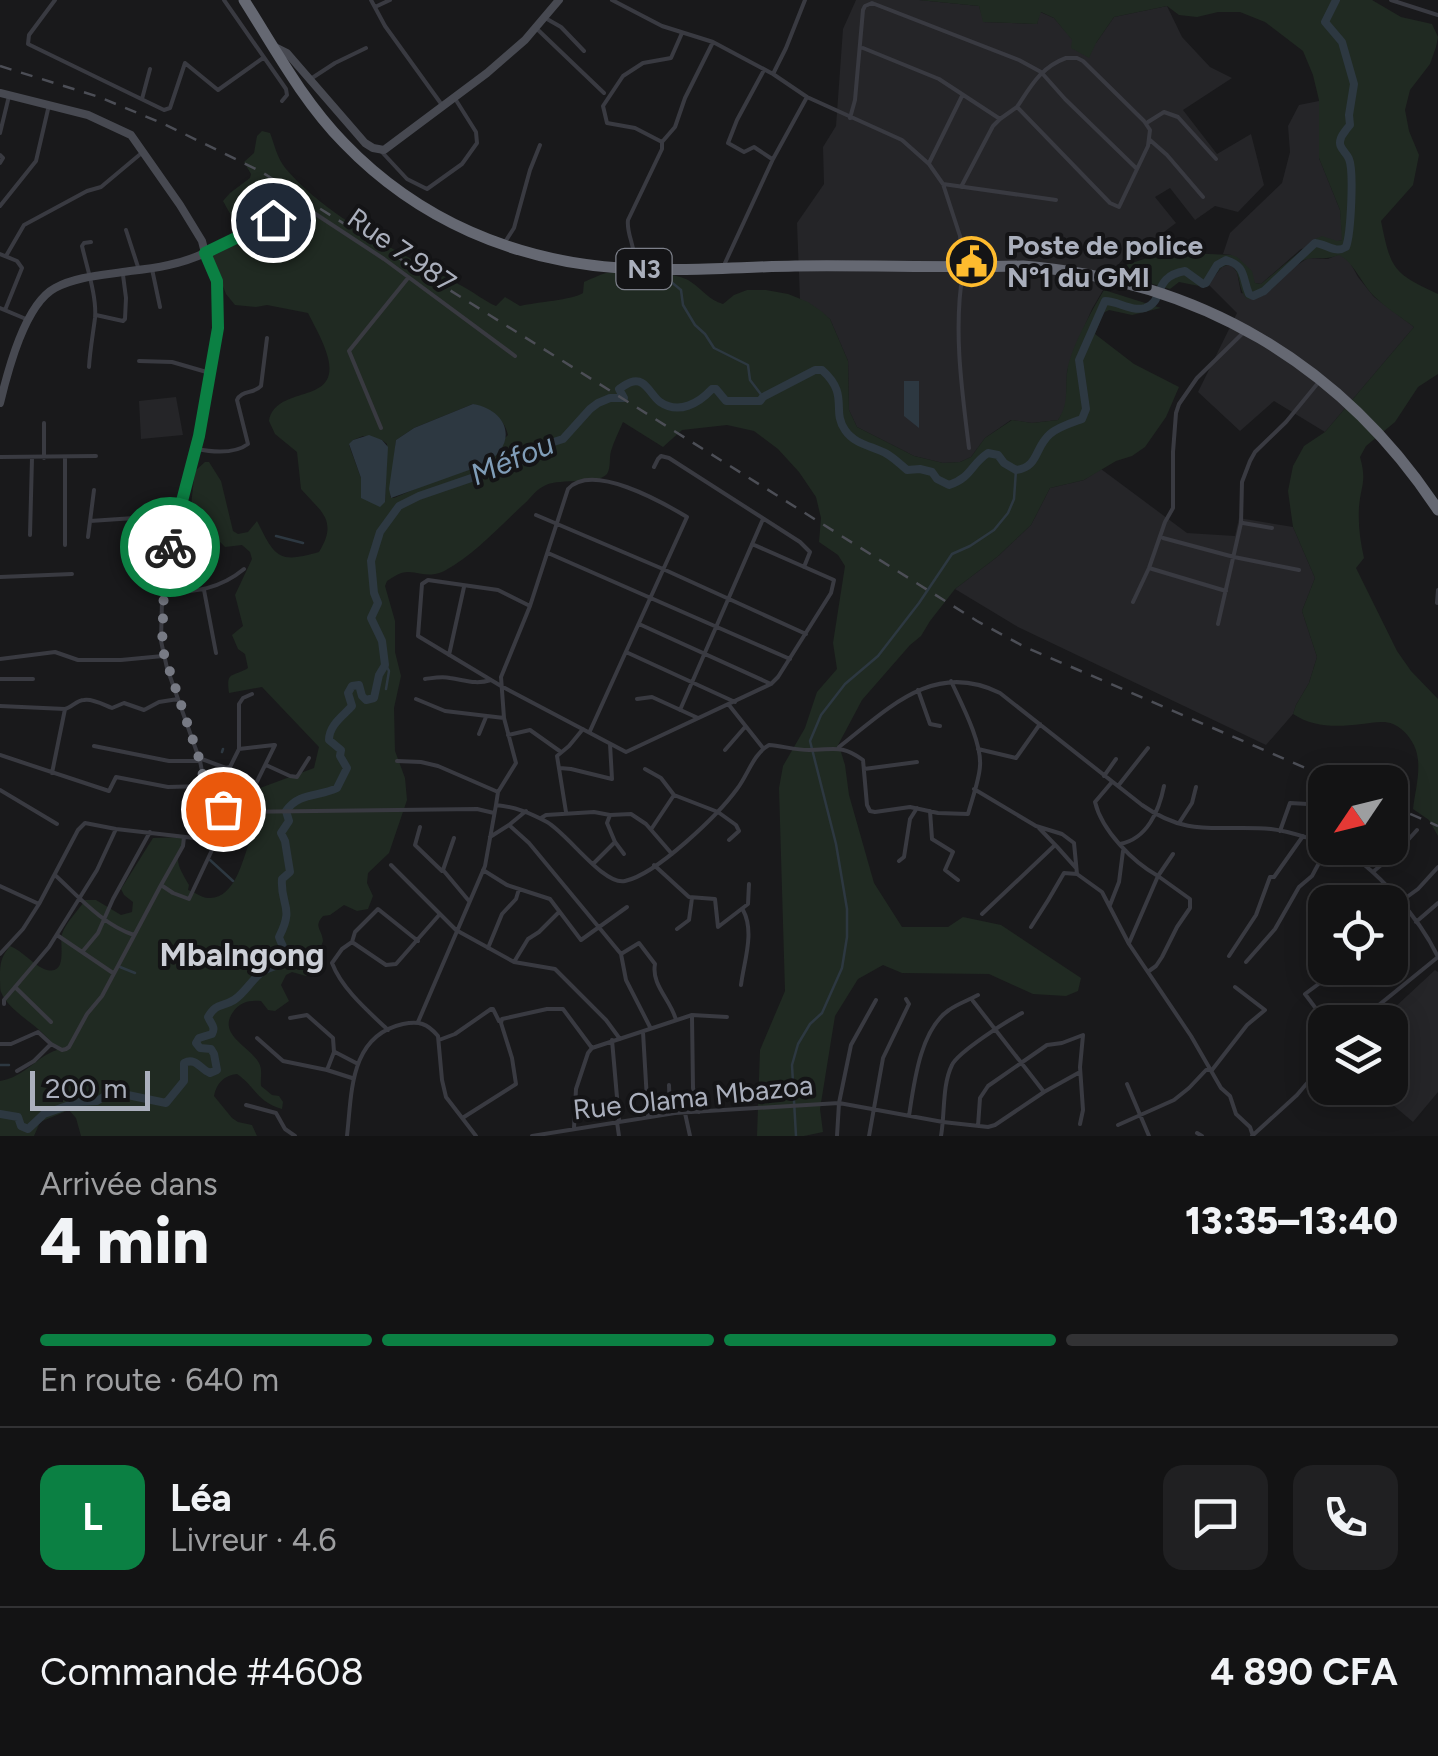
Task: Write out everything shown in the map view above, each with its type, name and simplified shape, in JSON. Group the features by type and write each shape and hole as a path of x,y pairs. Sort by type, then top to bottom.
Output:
{"highway":[{"name":"N3","path":"244,0 316,112 345,144 378,175 460,228 503,246 556,260 633,269 1052,269 1157,292 1200,307 1296,360 1360,413 1420,481 1438,510"}],"street":[{"path":"55,0 28,35 28,44 164,110 170,108 185,63 218,90 263,58"},
{"path":"224,0 286,89 282,101"},
{"path":"370,0 442,105"},
{"path":"375,7 390,0"},
{"path":"380,150 394,144 488,73 525,40 559,0"},
{"path":"612,0 662,26 713,42 807,97 902,140 929,164 943,184 960,236 964,266 960,301 961,373 969,448"},
{"path":"773,74 805,0"},
{"path":"1390,0 1438,15"},
{"path":"850,118 856,100 863,10 872,2 1041,72 1136,168"},
{"path":"544,18 561,27 584,51"},
{"path":"536,28 604,93"},
{"path":"662,142 635,128 607,122 603,106 623,76 642,62 671,58 682,33"},
{"path":"633,269 636,256 628,220 713,42"},
{"path":"273,46 287,53 365,143 380,150 407,179 422,188 430,188 462,164 477,143 476,132 454,96"},
{"path":"861,47 939,79 1000,119"},
{"path":"309,80 366,48"},
{"path":"960,186 993,126 1017,107 1048,65 1066,58 1083,61 1150,130 1150,140 1122,205 1113,206 1017,107"},
{"path":"142,99 150,69"},
{"path":"764,70 728,143 744,152 754,147 772,159"},
{"path":"0,133 5,94 126,130 136,139 200,237 217,281 218,328 196,449 168,555 161,631 163,656 210,796 225,812 477,809 494,813"},
{"path":"929,164 962,96"},
{"path":"722,268 772,159 807,97"},
{"path":"0,206 36,161 49,105"},
{"path":"1146,123 1169,113 1185,124 1216,159"},
{"path":"1150,140 1202,198"},
{"path":"503,246 514,228 540,146"},
{"path":"26,319 3,309 22,268 3,255 24,225 101,187 144,151"},
{"path":"0,155 0,162"},
{"path":"943,184 1056,200"},
{"name":"Rue 7.987","path":"205,253 299,207 308,209 384,259 515,356"},
{"path":"126,230 138,270"},
{"path":"89,367 96,315 93,285 82,246 91,242"},
{"path":"0,403 26,319 49,291 90,278 184,262 205,253"},
{"path":"152,268 160,307"},
{"path":"96,315 125,319 122,272"},
{"path":"381,428 349,351 408,278"},
{"path":"1133,602 1173,508 1173,452 1179,404 1197,378 1247,330"},
{"path":"196,449 216,451 248,444 236,400 260,386 266,338"},
{"path":"138,361 172,362 210,373"},
{"path":"0,365 10,369"},
{"path":"1218,624 1240,523 1242,482 1253,455 1321,380"},
{"path":"44,423 44,458"},
{"path":"0,457 96,456"},
{"path":"30,535 32,458"},
{"path":"64,458 65,545"},
{"path":"654,467 658,458 669,458 807,548 810,555 804,567"},
{"path":"418,1022 483,870 498,792 516,763 504,718 500,677 530,606 568,489 574,482 619,483 687,516 590,732"},
{"path":"88,537 94,490"},
{"path":"90,521 179,515"},
{"path":"536,516 806,634"},
{"path":"680,710 763,520"},
{"path":"1240,523 1272,528"},
{"path":"1161,537 1300,570"},
{"path":"530,606 498,590 433,580 422,584 418,636 501,686 622,751 629,751 771,684 806,634 834,580 752,544"},
{"path":"548,553 790,659"},
{"path":"1149,568 1227,591"},
{"path":"163,594 204,590 224,583 244,569"},
{"path":"0,577 72,574"},
{"path":"449,655 464,586"},
{"path":"204,590 216,652"},
{"path":"1437,603 1438,590"},
{"path":"638,624 771,684"},
{"path":"0,659 55,652 78,660 163,656"},
{"path":"626,652 732,704 763,748"},
{"path":"424,679 446,676 466,683 490,680"},
{"path":"0,678 33,679"},
{"path":"496,805 526,811 552,825 612,881 623,882 672,854 718,812 763,748 839,747 854,753 863,760 870,811 906,807 968,814 980,766 978,749 963,703 951,681"},
{"path":"839,747 918,690 951,681 986,686 1155,813 1203,829 1280,830 1308,838"},
{"path":"918,690 930,724 940,726"},
{"path":"94,746 168,761 200,760 230,767 240,749 238,704 252,694"},
{"path":"637,699 652,697 698,718"},
{"path":"0,706 71,708 88,700 112,708 124,703 144,710 178,698"},
{"path":"416,699 436,708 504,718"},
{"path":"52,773 65,708"},
{"path":"479,734 486,716"},
{"path":"978,749 1016,758 1040,724"},
{"path":"725,750 745,726"},
{"path":"566,813 557,756 583,729"},
{"path":"508,735 530,730 562,752"},
{"path":"560,768 612,779 610,744"},
{"path":"240,749 275,745 242,812"},
{"path":"1118,786 1148,748"},
{"path":"0,755 108,791 116,777 168,787 205,786"},
{"path":"266,766 297,776 308,758"},
{"path":"1104,776 1116,760"},
{"path":"398,761 438,766 498,792"},
{"path":"864,769 917,762"},
{"path":"645,769 661,778 674,794 718,812 739,828 729,840"},
{"path":"1112,782 1095,806 1122,847 1190,900 1190,908 1156,966 1148,971"},
{"path":"1122,847 1145,832 1160,804 1164,786"},
{"path":"1179,823 1192,803 1196,787"},
{"path":"974,789 1036,826 1074,842 1078,873"},
{"path":"0,790 57,824"},
{"path":"651,829 674,794"},
{"path":"1280,830 1290,803 1308,804"},
{"path":"899,861 904,857 910,819 916,808"},
{"path":"490,837 526,811"},
{"path":"161,884 190,900 225,812"},
{"path":"930,812 932,839 953,852 945,870 958,880"},
{"path":"540,819 566,813 631,814 651,829 672,854"},
{"path":"610,815 607,823 624,854"},
{"path":"0,954 23,929 85,822 184,837 214,837"},
{"path":"509,825 530,843 621,954 626,980 650,1028"},
{"path":"1036,826 1064,852 1078,873 1102,892 1129,944 1253,1136 1308,1082"},
{"path":"420,827 415,845 469,901"},
{"path":"4,1004 80,900 116,828"},
{"path":"1374,871 1417,830"},
{"path":"84,951 98,934 150,832"},
{"path":"1229,956 1256,915 1270,877 1281,868 1302,836"},
{"path":"0,1044 16,1042 35,1032 62,1050 69,1046 102,996 183,846 184,837"},
{"path":"446,874 443,868 454,838"},
{"path":"593,864 615,842"},
{"path":"982,914 1054,846"},
{"path":"1110,905 1122,868 1122,847"},
{"path":"1129,944 1158,876 1173,854"},
{"path":"391,865 456,930 514,962 555,969 620,1039"},
{"path":"1246,962 1275,929 1317,865"},
{"path":"1365,865 1386,885"},
{"path":"654,866 684,894 715,900 718,927 743,910 749,900 749,884"},
{"path":"1408,899 1438,867"},
{"path":"483,870 507,885 550,899 581,940 627,906"},
{"path":"1031,928 1064,873 1078,873"},
{"path":"55,875 118,930 134,936"},
{"path":"0,886 39,904"},
{"path":"488,948 502,914 516,899 519,888"},
{"path":"678,929 689,920 692,898"},
{"path":"1416,922 1438,902"},
{"path":"388,1030 365,1010 332,968 336,956 378,909 418,941"},
{"path":"740,985 747,953 748,921 743,910"},
{"path":"514,962 528,940 559,912"},
{"path":"1379,1005 1438,957 1408,912"},
{"path":"352,942 392,965 400,962 440,914"},
{"path":"57,935 114,974"},
{"path":"621,954 639,943 655,964 653,974 676,1020"},
{"path":"1313,1005 1305,994 1317,985"},
{"path":"15,987 51,1022"},
{"path":"1212,1070 1247,1025 1266,1010 1236,987"},
{"path":"910,1116 917,1064 935,1024 948,1011 978,996"},
{"path":"869,1136 883,1058 909,1004 906,998"},
{"path":"972,999 1044,1092"},
{"path":"837,1136 839,1103 851,1045 876,1000"},
{"path":"439,1040 493,1009 512,1058 516,1084 464,1118"},
{"path":"500,1023 507,1016 562,1009 592,1048"},
{"path":"941,1136 953,1063 1022,1012"},
{"path":"290,1018 307,1015 333,1038 334,1052 327,1070"},
{"path":"692,1015 693,1088 699,1112"},
{"path":"584,1136 577,1128 576,1090 592,1048 692,1015 726,1017"},
{"path":"347,1136 352,1078 358,1064 372,1042 388,1030 418,1022 433,1030 439,1040 446,1097 476,1136"},
{"path":"643,1030 648,1117"},
{"path":"1080,1072 995,1125 978,1126 983,1092 1047,1045 1062,1044 1083,1035 1080,1072 1084,1098 1080,1124"},
{"path":"257,1038 283,1061 352,1078"},
{"path":"612,1040 619,1136"},
{"path":"17,1071 51,1044"},
{"path":"334,1052 358,1064"},
{"path":"1118,1126 1174,1100 1206,1070 1212,1070"},
{"path":"1127,1084 1149,1136"},
{"path":"670,1085 670,1114"},
{"name":"Rue Olama Mbazoa","path":"532,1136 686,1112 839,1103 978,1126"},
{"path":"246,1105 276,1112 285,1129 295,1136"},
{"path":"686,1112 690,1136"}],"shaded area":[{"path":"856,0 919,0 979,6 984,22 1037,24 1040,12 1054,18 1073,40 1096,43 1114,17 1167,6 1182,37 1210,67 1232,78 1183,110 1217,154 1251,134 1264,185 1238,212 1215,206 1195,220 1170,188 1155,197 1176,223 1117,266 1075,348 1067,371 1066,408 1058,420 1011,420 985,438 971,457 960,462 943,463 914,456 857,427 849,410 848,361 830,319 800,299 797,223 824,184 823,147 836,126 843,29"},
{"path":"919,0 1372,0 1401,17 1432,24 1438,37 1436,47 1430,64 1410,90 1405,110 1419,155 1413,185 1381,221 1396,268 1438,294 1438,374 1418,387 1395,422 1366,446 1360,457 1363,478 1359,520 1364,558 1356,568 1397,651 1438,699 1438,836 1429,820 1413,809 1418,761 1414,745 1402,729 1386,722 1326,725 1293,714 1317,657 1302,611 1315,578 1293,527 1288,491 1293,466 1304,446 1325,432 1414,327 1375,297 1339,255 1298,263 1265,295 1247,299 1230,264 1222,267 1204,287 1179,282 1170,289 1122,275 1126,265 1165,252 1231,255 1252,271 1255,283 1261,284 1315,239 1322,236 1342,240 1340,210 1319,158 1319,100 1303,51 1265,22 1240,12 1197,17 1179,15 1167,6 1114,17 1089,58 1071,48 1072,40 1054,18 1041,12 1037,24 983,22 979,6"},
{"path":"1319,101 1319,158 1340,210 1343,240 1301,249 1261,284 1255,283 1231,255 1223,254 1230,233 1282,183 1290,152 1288,126 1299,105"},
{"path":"262,131 270,133 286,169 345,220 496,306 505,297 520,306 571,297 583,293 584,282 606,273 625,272 684,278 723,304 747,290 788,294 808,302 830,319 848,361 849,410 857,427 914,456 943,463 971,457 985,438 1012,420 1058,420 1065,402 1072,354 1104,290 1161,308 1132,315 1109,310 1103,313 1095,334 1134,364 1179,387 1166,417 1145,447 1084,480 1050,488 1031,525 955,589 921,636 862,700 837,747 874,883 902,927 948,927 963,917 1001,925 1081,978 1078,991 1066,996 1033,994 989,974 902,973 883,965 858,979 835,1016 820,1109 823,1132 757,1136 760,1050 785,991 779,788 783,766 805,728 817,692 837,669 833,643 845,566 838,555 819,542 821,518 816,497 778,449 754,431 727,425 682,430 663,447 623,422 607,474 546,485 456,564 436,574 405,572 387,581 401,676 394,708 395,751 405,778 407,800 389,853 368,873 367,883 373,896 368,909 357,911 344,905 320,920 323,941 317,958 319,971 306,976 292,972 286,975 281,985 289,1001 275,1011 268,1010 261,1001 249,1001 236,1009 229,1020 232,1034 259,1063 261,1086 279,1096 282,1109 261,1098 237,1074 221,1081 214,1096 232,1118 252,1125 257,1136 81,1136 76,1118 69,1110 40,1122 34,1136 0,1136 0,1081 57,1050 11,1007 1,992 1,964 10,946 44,969 57,969 62,934 85,900 96,900 121,915 132,912 133,902 121,889 153,838 184,837 178,863 188,890 207,898 226,892 237,876 250,840 224,800 225,789 234,785 252,791 314,768 319,747 262,687 229,693 229,678 248,668 245,654 232,635 243,626 235,595 252,559 242,545 225,547 216,539 196,533 192,517 195,471 209,462 221,481 233,531 238,534 248,532 257,521 274,550 295,557 319,552 327,532 325,517 301,489 297,452 275,434 269,421 283,402 325,383 328,358 322,340 308,313 267,305 235,305 226,294 211,254 243,237 223,201 250,178 244,162 254,153","holes":["473,404 499,419 508,435 476,467 390,497 396,440 414,428","363,436 387,444 385,502 361,497 361,478 349,445"]},
{"path":"1339,254 1348,259 1374,297 1414,327 1325,432 1274,401 1240,431 1198,392 1237,313 1208,284 1222,267 1230,264 1237,272 1241,293 1263,296 1308,258 1328,259"},
{"path":"904,381 919,381 919,428 904,416"},
{"path":"176,397 183,435 141,439 139,401"},
{"path":"473,404 486,408 502,421 502,448 483,465 391,498 396,440 414,428"},
{"path":"369,435 388,447 385,502 380,507 361,498 361,478 349,444"},
{"path":"1101,469 1187,533 1235,536 1239,518 1293,527 1315,578 1302,611 1317,657 1293,714 1266,745 1018,627 955,589 1031,525 1050,488 1084,480"},
{"path":"1435,970 1438,972 1438,1092 1413,1122 1393,1105 1408,1105 1408,1005 1397,1005"}],"waterway":[{"name":"Méfou","path":"0,1114 18,1117 21,1126 28,1129 44,1114 78,1102 97,1101 108,1094 166,1103 184,1081 184,1063 195,1062 210,1073 217,1070 211,1049 200,1048 196,1043 212,1034 208,1017 211,1012 238,997 263,971 285,960 279,937 286,912 282,879 290,872 281,833 289,821 286,811 303,798 337,788 347,768 341,750 329,740 331,730 352,706 348,693 352,686 359,685 366,700 374,698 385,665 382,641 371,618 378,603 371,561 380,532 399,506 521,461 541,446 563,439 590,409 610,398 624,398 619,389 636,381 660,402 681,407 695,403 712,389 726,401 760,401 815,370 822,370 835,387 841,423 849,435 887,454 907,470 932,472 949,485 988,453 998,455 1016,470 1029,465 1050,434 1082,419 1086,409 1079,360 1105,301 1145,308 1155,300 1167,278 1185,271 1203,284 1217,265 1226,260 1240,269 1253,296 1264,291 1315,243 1335,249 1346,247 1351,176 1349,159 1340,141 1350,125 1354,84 1342,42 1325,22 1336,0"},
{"path":"664,276 681,290 683,305 714,348 748,365 750,380 763,397"},
{"path":"796,1136 792,1065 798,1044 822,1013 842,968 847,937 847,909 836,844 810,741 821,715 845,684 878,656 952,554 994,530 1008,513 1014,499 1016,470"},
{"path":"276,536 303,543"},
{"path":"386,689 387,667"},
{"path":"210,860 233,881"},
{"path":"120,967 135,973"},
{"path":"0,1065 9,1065"}],"railway":[{"path":"0,66 99,97 260,171 977,621 1025,647 1308,769"},
{"path":"1408,813 1438,826"}],"way so far":[{"path":"170,547 162,648 205,786 223,809"}],"place":[{"name":"Poste de police N°1 du GMI","path":"972,261"}],"district":[{"name":"Mbalngong","path":"242,955"}],"route":[{"path":"170,547 199,436 218,328 217,281 205,253 273,220"}]}
